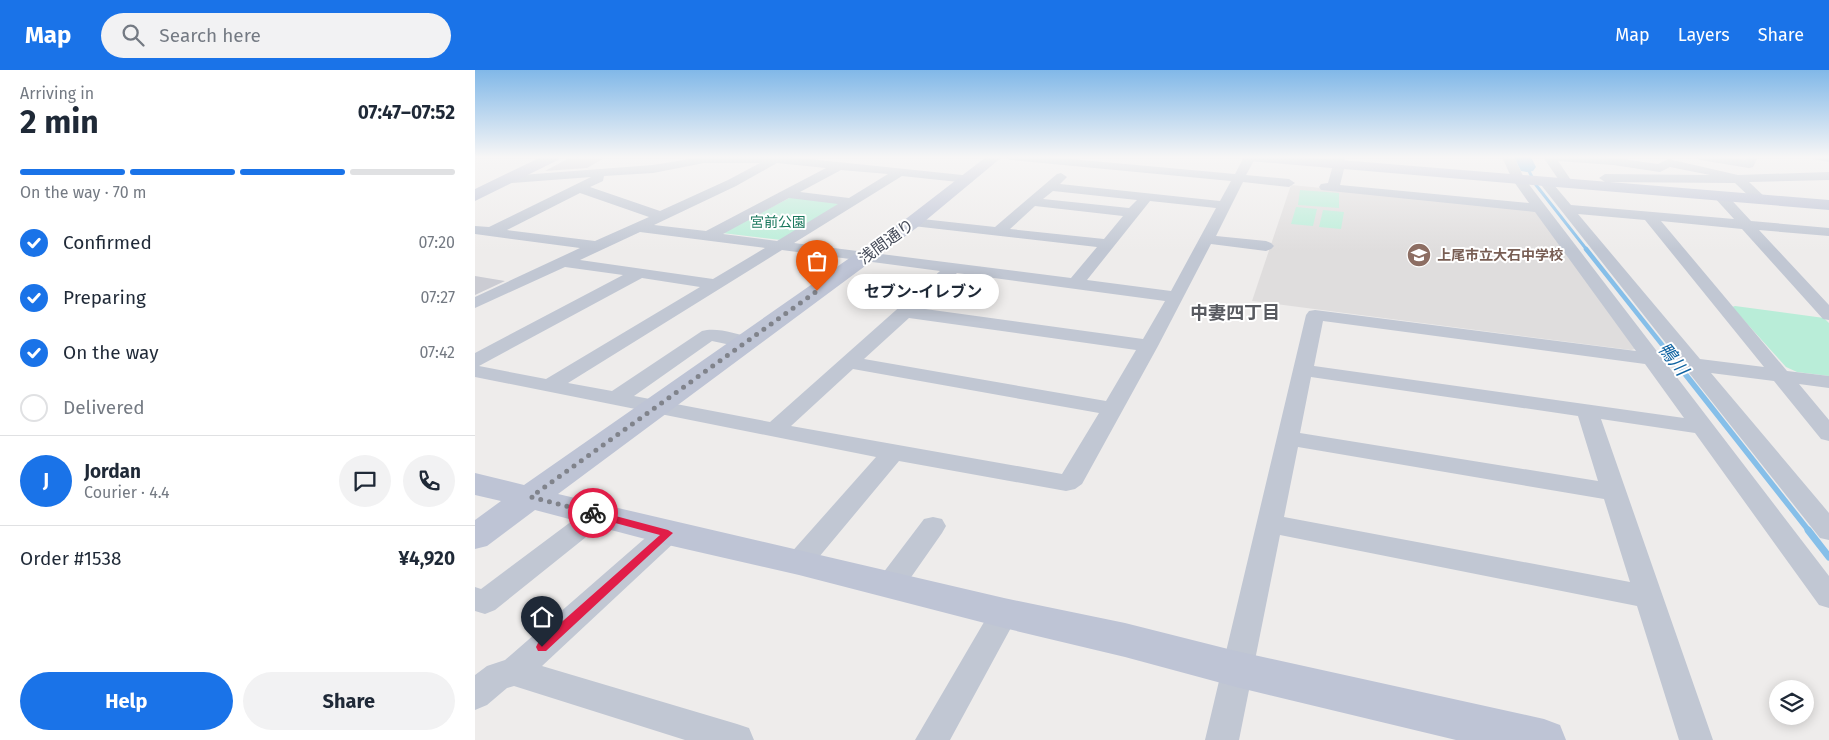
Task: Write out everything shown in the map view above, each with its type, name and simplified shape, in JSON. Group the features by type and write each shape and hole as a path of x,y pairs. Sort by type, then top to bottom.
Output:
{"street":[{"path":"475,196 492,188"},
{"path":"491,232 578,188"},
{"path":"580,188 660,216"},
{"path":"475,303 718,188"},
{"path":"708,236 798,188"},
{"path":"549,386 874,188"},
{"name":"浅間通り","path":"475,537 913,222 956,188"},
{"path":"999,231 1049,188"},
{"path":"1063,188 1225,204"},
{"path":"475,371 893,453 1067,483 1073,478 1149,346 1234,188"},
{"path":"1342,188 1540,208"},
{"path":"1525,188 1829,597"},
{"path":"1550,188 1829,531"},
{"path":"1659,188 1720,196 1829,205"},
{"path":"1748,188 1760,199"},
{"path":"787,194 852,202"},
{"path":"1720,196 1829,314"},
{"path":"1076,283 1147,197"},
{"path":"1033,202 1133,213"},
{"path":"1566,209 1829,232"},
{"path":"1650,217 1829,434"},
{"path":"913,222 1108,244"},
{"path":"638,227 983,272 996,259 1020,262 1007,275 1176,297"},
{"path":"475,230 597,246"},
{"path":"1206,239 1267,246"},
{"path":"564,262 716,284"},
{"path":"775,429 953,268"},
{"path":"475,361 639,273"},
{"path":"906,312 1149,346"},
{"path":"1222,740 1236,669 1315,315 1829,382"},
{"path":"615,399 709,335 745,342"},
{"path":"848,362 1113,408"},
{"path":"1303,370 1701,427"},
{"path":"1587,410 1696,740"},
{"path":"1288,438 1614,492"},
{"path":"799,562 893,453"},
{"path":"475,484 668,533 799,562 1003,613 1125,640 1236,669 1544,740"},
{"path":"475,599 485,602 597,514"},
{"path":"1269,524 1649,597"},
{"path":"891,585 933,526"},
{"path":"475,696 498,676 514,672 668,533"},
{"path":"932,740 1003,613"},
{"path":"514,672 737,740"}],"shaded area":[{"name":"上尾市立大石中学校","path":"1290,188 1324,188 1536,209 1638,348 1631,350 1252,301"}],"green space":[{"path":"1300,190 1339,193 1339,208 1298,205"},
{"name":"宮前公園","path":"793,196 843,202 781,240 722,233"},
{"path":"1296,207 1317,209 1313,226 1291,224"},
{"path":"1323,210 1344,212 1341,229 1319,227"},
{"path":"1732,307 1824,318 1829,323 1829,376 1797,372 1786,367"}],"building":[{"path":"475,276 505,281 475,295"}],"waterway":[{"name":"鴨川","path":"1539,188 1587,250"},
{"name":"鴨川","path":"1586,249 1683,371"},
{"name":"鴨川","path":"1682,370 1809,531"},
{"name":"鴨川","path":"1808,530 1829,557"}],"way so far":[{"path":"593,513 531,497 817,291"}],"place":[{"name":"上尾市立大石中学校","path":"1419,255"},
{"name":"セブン-イレブン","path":"817,291"}],"district":[{"name":"中妻四丁目","path":"1235,313"}],"route":[{"path":"542,647 668,533 593,513"}]}
